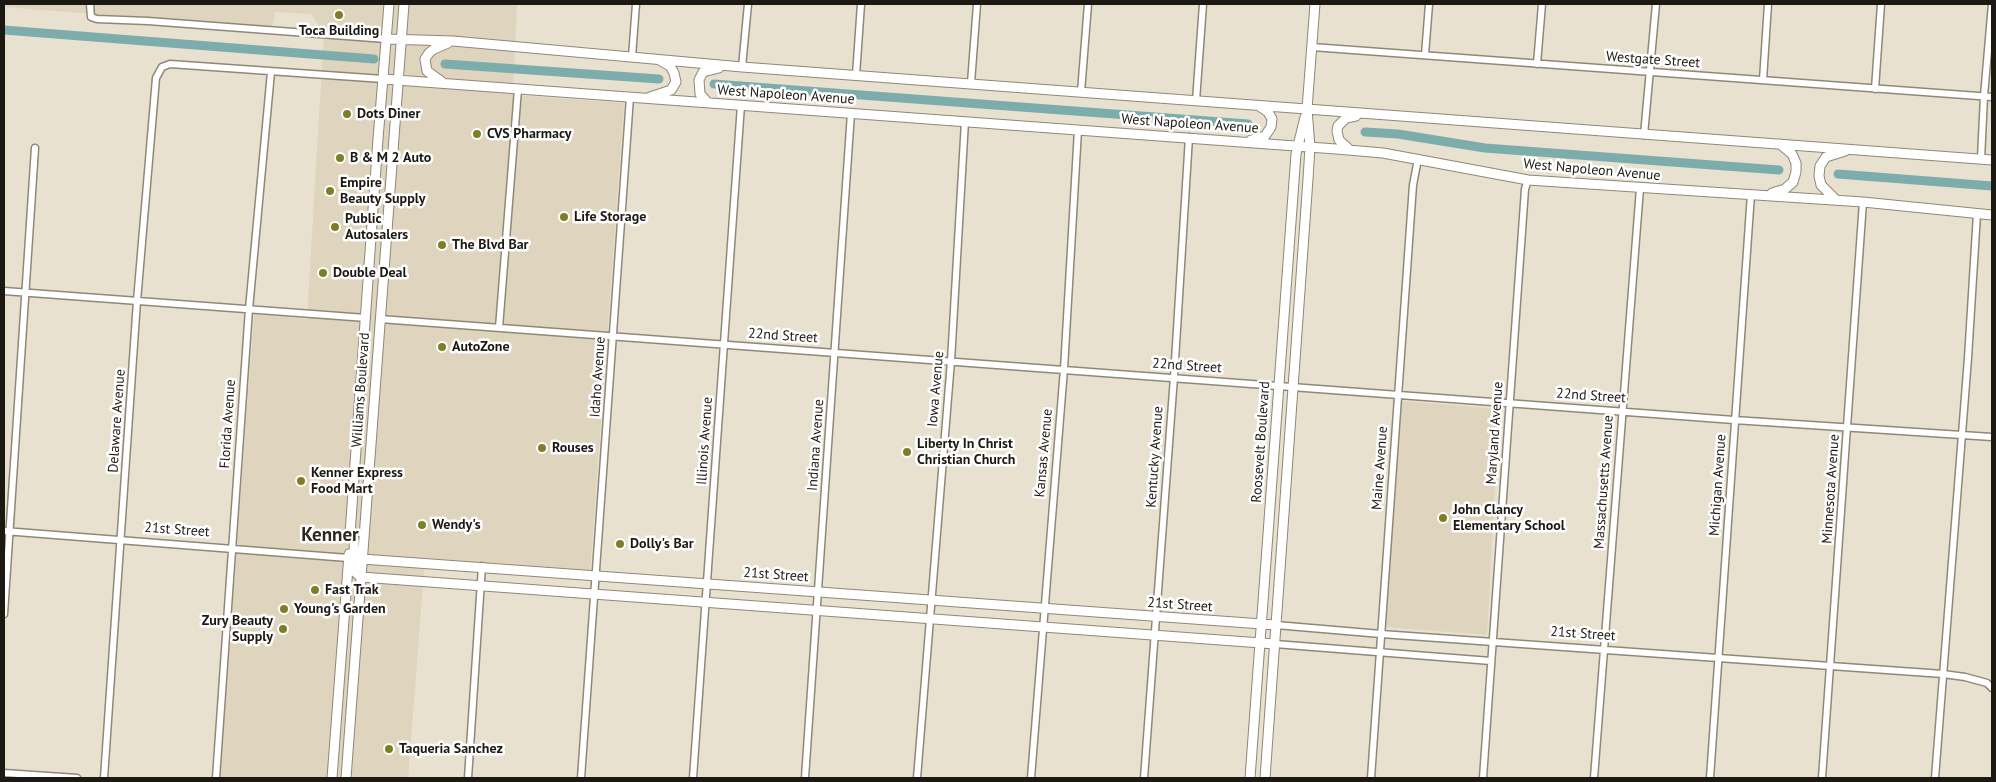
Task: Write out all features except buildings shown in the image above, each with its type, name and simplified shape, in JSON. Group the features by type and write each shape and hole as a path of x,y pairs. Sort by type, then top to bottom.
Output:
{"main road":[{"name":"Williams Boulevard","path":"333,774 389,4"},
{"name":"Williams Boulevard","path":"346,778 404,4"},
{"name":"Roosevelt Boulevard","path":"1265,778 1310,147 1307,109 1315,4"},
{"name":"West Napoleon Avenue","path":"386,39 453,41 726,66 1992,160"},
{"path":"445,84 428,71 426,59 434,48 453,41"},
{"path":"645,98 671,90 676,82 670,66 658,59"},
{"path":"708,103 700,94 699,80 703,72 726,66"},
{"name":"West Napoleon Avenue","path":"383,79 1350,150 1383,153 1528,180 1863,202 1992,215"},
{"path":"1241,142 1265,136 1271,127 1272,119 1268,112 1258,106"},
{"name":"Roosevelt Boulevard","path":"1250,778 1297,146 1307,109"},
{"path":"1350,150 1340,140 1337,131 1338,126 1346,118 1368,114"},
{"path":"1762,195 1785,189 1793,182 1796,163 1792,154 1780,144"},
{"path":"1836,200 1821,185 1819,176 1820,166 1826,157 1853,149"},
{"path":"366,318 371,321 376,330 378,344"},
{"path":"350,529 354,540 353,561 355,572 361,577 1274,644"},
{"name":"21st Street","path":"362,559 482,566 1276,625"},
{"path":"333,774 338,778"}],"street":[{"path":"90,4 91,17 97,19 148,21 386,39"},
{"path":"632,57 636,4"},
{"path":"742,67 748,4"},
{"path":"856,75 861,4"},
{"path":"971,83 977,4"},
{"path":"1081,92 1088,4"},
{"path":"1196,101 1202,4"},
{"path":"1425,55 1428,4"},
{"path":"1538,64 1542,4"},
{"path":"1644,135 1656,4"},
{"path":"1763,80 1768,4"},
{"path":"1875,88 1881,4"},
{"path":"1981,159 1992,4"},
{"name":"Westgate Street","path":"1312,47 1992,96"},
{"name":"Delaware Avenue","path":"104,778 122,540 137,301 156,81 162,66 170,64 270,72"},
{"path":"270,72 383,79"},
{"name":"Florida Avenue","path":"216,778 249,309 270,72"},
{"path":"499,328 518,89"},
{"name":"Idaho Avenue","path":"581,778 630,97"},
{"name":"Illinois Avenue","path":"693,778 741,105"},
{"name":"Indiana Avenue","path":"805,778 836,352 851,113"},
{"name":"Iowa Avenue","path":"917,778 930,600 951,361 965,121"},
{"name":"Kansas Avenue","path":"1031,778 1064,369 1078,130"},
{"name":"Kentucky Avenue","path":"1144,778 1174,377 1189,137"},
{"path":"4,614 7,532 35,148"},
{"name":"Maine Avenue","path":"1371,778 1413,185 1418,160"},
{"name":"Maryland Avenue","path":"1483,778 1525,189 1528,180"},
{"name":"Massachusetts Avenue","path":"1594,778 1640,188"},
{"name":"Michigan Avenue","path":"1710,778 1751,194"},
{"name":"Minnesota Avenue","path":"1822,778 1863,202"},
{"path":"1935,778 1977,214"},
{"path":"4,291 366,318"},
{"name":"22nd Street","path":"380,320 836,352 1734,420 1992,437"},
{"name":"21st Street","path":"7,532 348,558"},
{"path":"468,778 482,566"},
{"name":"21st Street","path":"1276,625 1943,674 1965,677 1987,684 1992,688"},
{"path":"1274,644 1491,661"},
{"path":"4,773 77,778"}],"shaded area":[{"path":"4,4 517,4 513,95 624,103 590,572 425,558 408,778 220,778 254,314 307,319 324,33 311,14 275,12 272,28 4,7"},
{"name":"John Clancy Elementary School","path":"1402,401 1499,409 1487,635 1385,627"}],"waterway":[{"path":"4,30 374,59"},
{"path":"445,64 659,79"},
{"path":"714,84 1248,124"},
{"path":"1365,132 1398,134 1485,148 1779,170"},
{"path":"1838,174 1992,186"}],"place":[{"name":"Toca Building","path":"339,15"},
{"name":"Dots Diner","path":"347,114"},
{"name":"CVS Pharmacy","path":"477,134"},
{"name":"B & M 2 Auto","path":"340,158"},
{"name":"Empire Beauty Supply","path":"330,191"},
{"name":"Life Storage","path":"564,217"},
{"name":"Public Autosalers","path":"335,227"},
{"name":"The Blvd Bar","path":"442,245"},
{"name":"Double Deal","path":"323,273"},
{"name":"AutoZone","path":"442,347"},
{"name":"Rouses","path":"542,448"},
{"name":"Liberty In Christ Christian Church","path":"907,452"},
{"name":"Kenner Express Food Mart","path":"301,481"},
{"name":"John Clancy Elementary School","path":"1443,518"},
{"name":"Wendy's","path":"422,525"},
{"name":"Dolly's Bar","path":"620,544"},
{"name":"Fast Trak","path":"315,590"},
{"name":"Young's Garden","path":"284,609"},
{"name":"Zury Beauty Supply","path":"283,629"},
{"name":"Taqueria Sanchez","path":"389,749"}],"district":[{"name":"Kenner","path":"330,536"}]}
